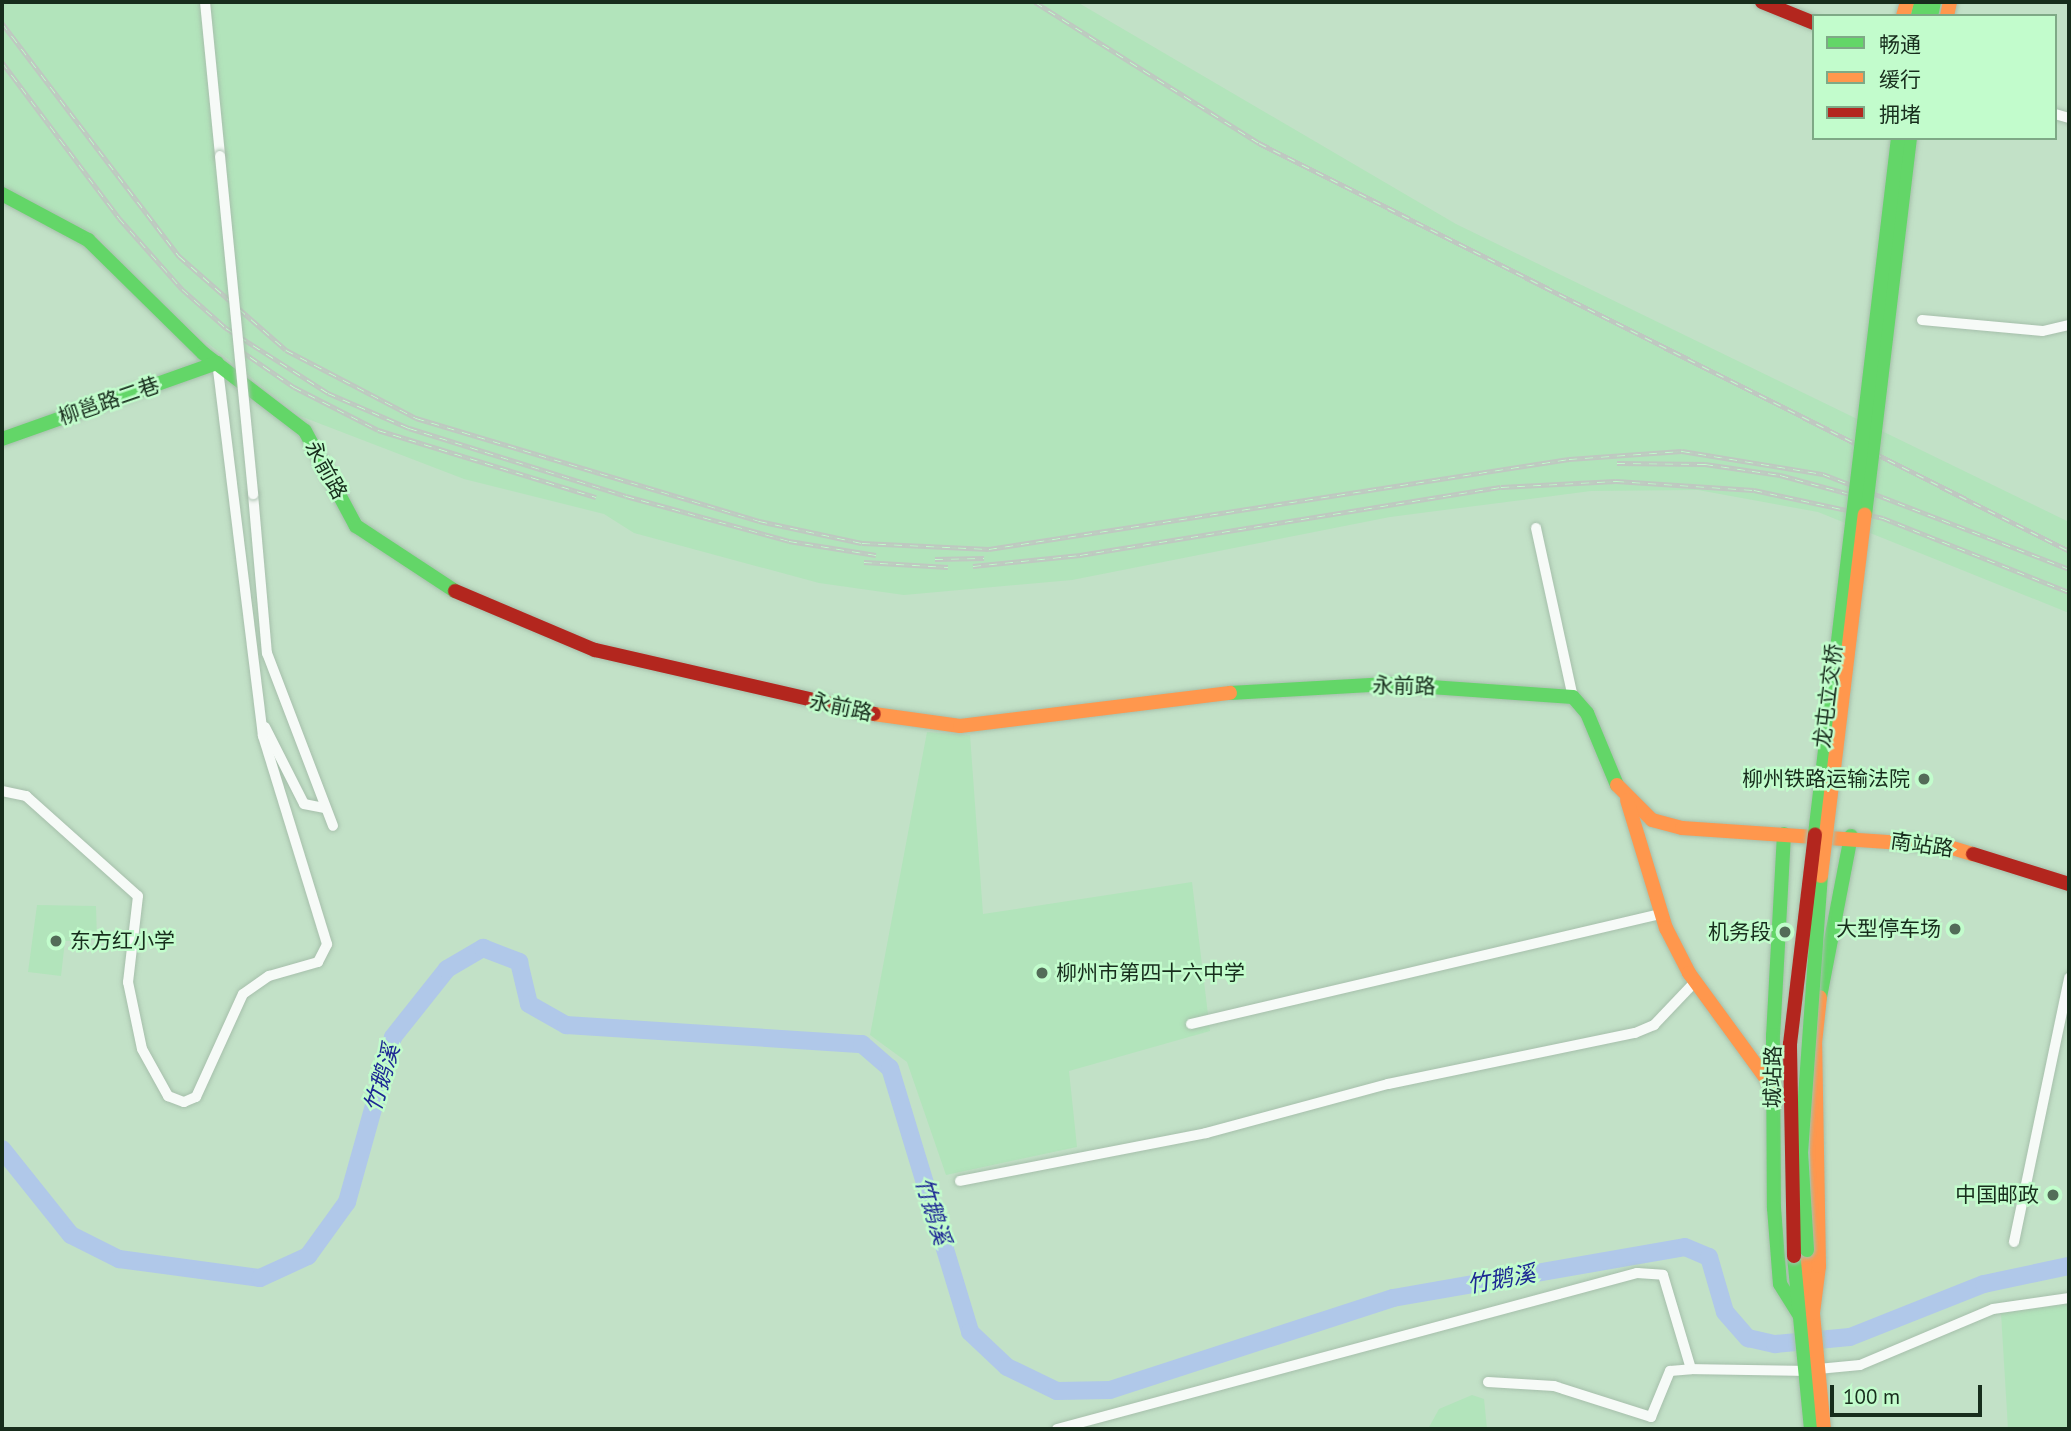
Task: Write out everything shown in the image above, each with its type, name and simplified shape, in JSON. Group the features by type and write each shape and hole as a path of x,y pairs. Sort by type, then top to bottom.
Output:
{"main road":[{"path":"1762,2 1812,22"},
{"name":"龙屯立交桥","path":"1800,1253 1787,1151 1797,965 1898,140"},
{"name":"龙屯立交桥","path":"1800,1253 1801,1153 1810,966 1910,140"},
{"name":"永前路","path":"2,194 88,240 142,300 217,363 305,431 356,526 477,605 595,650 914,723 960,726 1259,689 1388,684 1573,697"},
{"name":"柳邕路二巷","path":"2,439 217,363"},
{"path":"1573,697 1626,799 1661,914 1695,982 1772,1087"},
{"path":"1626,799 1652,820 1682,828 1784,834"},
{"name":"城站路","path":"1784,834 1772,1087 1780,1284 1806,1317"},
{"name":"南站路","path":"1784,834 1851,836 1946,846 2062,883 2069,894"},
{"name":"城站路","path":"1806,1317 1819,1266 1815,1043 1828,939 1851,836"},
{"name":"城站路","path":"1800,1253 1811,1366 1811,1429"},
{"name":"城站路","path":"1811,1366 1824,1429"}],"street":[{"path":"205,2 267,653 332,826"},
{"path":"1922,320 2043,331 2069,326"},
{"path":"2,790 26,796 138,896 128,982 142,1049 157,1086 184,1102 196,1097 243,994 268,976 318,962 327,944 321,909 270,770 260,717 217,363"},
{"path":"1536,528 1573,697"},
{"path":"260,717 304,804 324,808"},
{"path":"1191,1024 1661,914"},
{"path":"2014,1242 2069,978"},
{"path":"960,1181 1206,1133 1388,1084 1634,1033 1654,1025 1695,982"},
{"path":"1057,1429 1637,1273 1663,1275 1691,1369"},
{"path":"1488,1382 1554,1386 1651,1417 1670,1371 1860,1365 1993,1309 2069,1297"}],"shaded area":[{"path":"2,2 1077,2 1456,224 2069,522 2069,613 1818,512 1698,490 1591,491 1390,517 1072,580 904,595 819,583 634,533 604,514 464,479 300,416 139,289 98,236 2,188"},
{"name":"柳州市第四十六中学","path":"927,732 970,735 983,914 1192,882 1210,1031 1069,1071 1077,1147 946,1175 907,1062 870,1035"},
{"name":"东方红小学","path":"37,905 96,906 97,940 65,941 61,976 28,972"},
{"path":"2069,1304 2069,1429 2008,1429 2001,1313"},
{"path":"1472,1395 1484,1399 1487,1429 1428,1429 1439,1409"}],"waterway":[{"name":"竹鹅溪","path":"2,1149 71,1235 119,1259 260,1278 308,1256 347,1202 393,1037 447,969 483,948 519,962 529,1004 566,1025 862,1044 890,1068 970,1332 1007,1367 1057,1391 1110,1390 1393,1298 1685,1247 1709,1257 1725,1312 1748,1338 1775,1344 1850,1337 1984,1284 2069,1266"}],"railway":[{"path":"1035,2 1259,143 2069,551"},
{"path":"2,23 179,256 286,350 416,418 759,521 862,543 989,549 1569,459 1682,451 1823,474 2069,569"},
{"path":"2,62 119,218 182,289 226,328 328,393 409,428 626,496 789,541 876,555"},
{"path":"237,348 294,387 378,430 596,497"},
{"path":"1617,463 1705,464 1780,475 1872,500"},
{"path":"973,566 1080,555 1501,487 1616,481 1754,490 1883,518 2069,592"},
{"path":"935,559 984,558"},
{"path":"864,562 948,567"}],"traffic: fast":[{"path":"1918,14 1921,2"},
{"path":"1931,14 1934,2"},
{"path":"1815,834 1898,140"},
{"path":"1865,515 1910,140"},
{"path":"2,194 88,240 203,353 305,431 356,526 455,591"},
{"path":"2,439 217,363"},
{"path":"1230,693 1388,684 1573,697 1587,713 1617,785"},
{"path":"1784,834 1773,1035 1774,1208 1780,1284 1799,1315"},
{"path":"1820,997 1851,836"},
{"path":"1807,1250 1801,1153 1821,876"},
{"path":"1794,1256 1811,1429"}],"traffic: slow":[{"path":"1904,14 1907,2"},
{"path":"1947,14 1950,2"},
{"path":"1821,876 1865,515"},
{"path":"874,714 960,726 1230,693"},
{"path":"1617,785 1652,820 1682,828 1946,846 1973,854"},
{"path":"1627,800 1666,928 1689,973 1772,1087"},
{"path":"1813,1313 1819,1266 1815,1043 1820,997"},
{"path":"1807,1250 1824,1429"}],"traffic: jam":[{"path":"1762,2 1812,22"},
{"path":"455,591 595,650 874,714"},
{"path":"1794,1256 1790,1044 1815,834"},
{"path":"1973,854 2069,884"}],"place":[{"name":"柳州铁路运输法院","path":"1924,779"},
{"name":"大型停车场","path":"1955,929"},
{"name":"机务段","path":"1785,932"},
{"name":"东方红小学","path":"56,941"},
{"name":"柳州市第四十六中学","path":"1042,973"},
{"name":"中国邮政","path":"2053,1195"}]}
